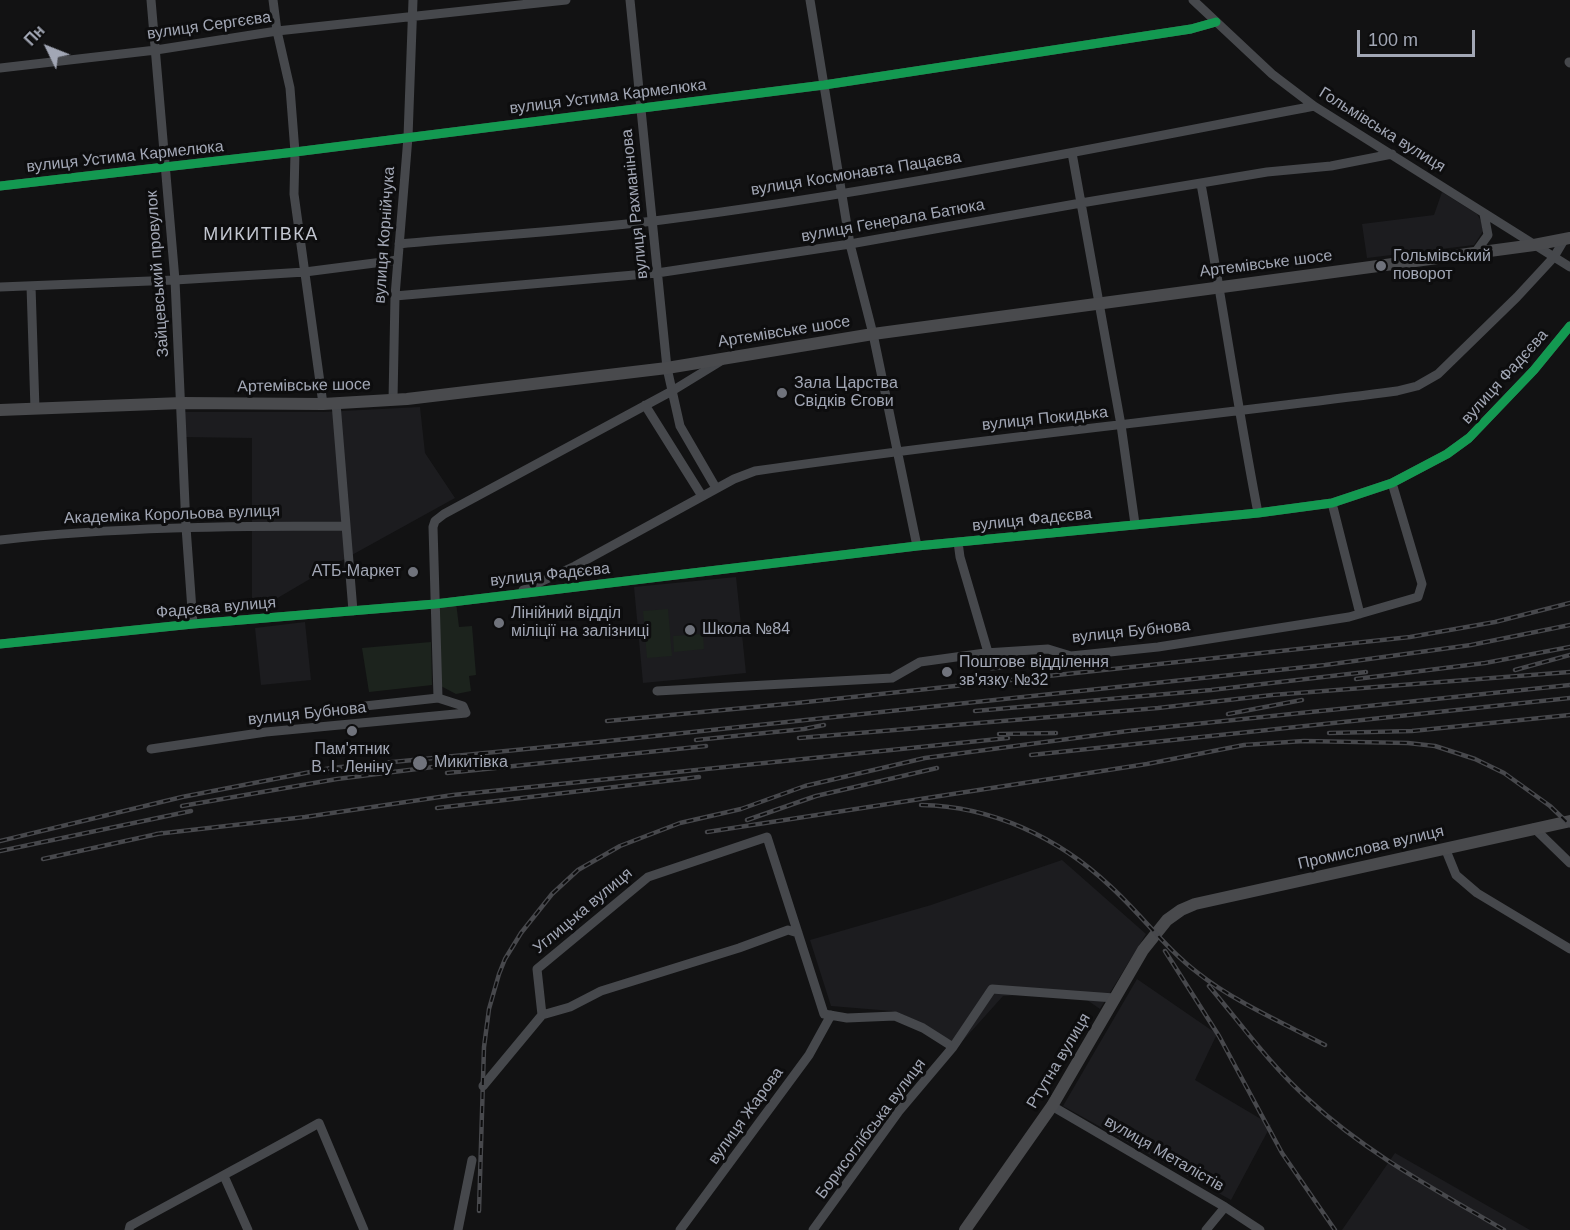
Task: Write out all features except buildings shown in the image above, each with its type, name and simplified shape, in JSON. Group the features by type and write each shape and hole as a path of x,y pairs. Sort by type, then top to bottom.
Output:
{"main road":[{"name":"Артемівське шосе","path":"0,410 182,403 322,404 393,400 667,368 873,334 1534,246 1567,239"},
{"name":"Промислова вулиця","path":"1180,910 1195,904 1570,821"},
{"name":"Ртутна вулиця","path":"965,1230 1052,1106 1114,998 1155,934 1180,910"}],"street":[{"name":"Зайцевський провулок","path":"151,0 175,280 186,527 193,624"},
{"path":"273,0 277,31 290,88 295,152 294,194 322,404"},
{"name":"вулиця Корнійчука","path":"393,400 395,296 408,137 413,0"},
{"name":"вулиця Сергєєва","path":"0,68 156,50 277,31 566,0"},
{"name":"вулиця Рахманінова","path":"630,0 667,368 680,426 716,488"},
{"path":"810,0 850,244 873,334 917,546"},
{"name":"Гольмівська вулиця","path":"1193,0 1272,74 1314,106 1570,267"},
{"name":"вулиця Устима Кармелюка","path":"0,186 295,152 824,85 1191,29 1216,22"},
{"name":"вулиця Космонавта Пацаєва","path":"399,244 653,221 841,193 1072,153 1314,106"},
{"path":"1072,153 1121,425 1135,524"},
{"name":"вулиця Генерала Батюка","path":"395,296 657,273 850,244 1267,172 1331,166 1392,154"},
{"path":"1202,184 1238,412 1258,513"},
{"path":"1475,253 1488,235 1484,214"},
{"name":"вулиця Покидька","path":"516,593 574,566 716,488 754,471 896,451 1238,412 1397,391 1417,386 1438,375 1517,297 1554,257 1567,239"},
{"path":"0,287 305,272 398,260"},
{"path":"31,286 35,409"},
{"name":"вулиця Фадєєва","path":"435,604 917,546 1258,513 1332,503 1392,483 1447,454 1469,438 1534,370 1570,326"},
{"path":"365,706 438,698 433,527 435,520 672,391 725,358"},
{"path":"336,403 353,611"},
{"path":"645,405 702,496"},
{"name":"вулиця Бубнова","path":"657,691 892,678 920,662 990,653 1048,649 1071,656 1158,647 1360,614 1418,597 1422,584 1392,483"},
{"path":"1332,503 1360,614"},
{"name":"Академіка Корольова вулиця","path":"0,540 186,527 346,526"},
{"path":"958,542 992,666 1012,664"},
{"name":"Фадєєва вулиця","path":"0,644 193,624 435,604"},
{"name":"вулиця Бубнова","path":"151,749 266,732 466,713 463,706 438,698"},
{"path":"1534,828 1570,863"},
{"name":"Углицька вулиця","path":"542,1015 537,969 648,877 767,837 827,1015"},
{"path":"1445,848 1456,875 1477,893 1570,949"},
{"path":"483,1086 542,1015 570,1007 601,991 789,930 798,933"},
{"name":"Борисоглібська вулиця","path":"813,1230 899,1111 953,1047 992,989 1114,998"},
{"path":"827,1015 847,1018 895,1016 922,1028 953,1047"},
{"name":"вулиця Жарова","path":"680,1230 809,1055 827,1015"},
{"name":"вулиця Металістів","path":"1052,1106 1225,1207 1260,1230"},
{"path":"129,1230 130,1226 140,1220 319,1123 364,1230"},
{"path":"458,1230 472,1160"},
{"path":"224,1176 248,1230"},
{"path":"1206,1230 1225,1207"}],"shaded area":[{"path":"1442,192 1477,214 1483,231 1474,245 1367,258 1362,224 1434,215"},
{"path":"420,407 425,453 455,498 252,613 252,438 183,437 182,412 323,412"},
{"name":"Школа №84","path":"736,577 746,673 643,683 634,587"},
{"path":"456,602 459,627 472,626 476,675 469,676 471,691 456,694 437,684 435,604"},
{"path":"668,609 672,656 647,658 643,611"},
{"path":"305,622 311,680 261,685 255,628"},
{"path":"703,634 704,649 674,652 673,636"},
{"path":"431,642 432,685 369,692 362,648"},
{"path":"1062,860 1146,934 1100,1009 1074,991 1003,996 959,1045 902,1014 892,1011 831,1006 810,940 931,905"},
{"path":"1137,979 1217,1034 1195,1080 1271,1125 1231,1200 1063,1106"},
{"path":"1395,1153 1530,1230 1342,1230"}],"railway":[{"path":"607,721 797,703 1410,637 1495,622 1570,603"},
{"path":"0,841 182,797 331,768 1325,665 1471,645 1570,625"},
{"path":"1356,679 1485,663 1570,647"},
{"path":"1515,670 1570,655"},
{"path":"975,711 1211,690 1366,672"},
{"path":"799,738 1158,708 1272,695 1570,672"},
{"path":"479,1211 484,1047 489,1009 499,974 505,959 521,933 552,894 578,870 620,846 680,823 741,809 805,786 925,758 1128,731 1570,685"},
{"path":"1031,755 1570,698"},
{"path":"1228,714 1302,700"},
{"path":"1329,733 1412,731 1570,715"},
{"path":"696,740 824,725"},
{"path":"999,734 1056,733"},
{"path":"156,834 305,817 453,795 1008,738"},
{"path":"707,832 1147,764 1244,745 1304,741 1408,743 1435,746 1475,759 1504,773 1550,806 1570,825"},
{"path":"447,773 706,746"},
{"path":"182,806 337,779 457,764"},
{"path":"747,820 816,796 937,768"},
{"path":"437,808 699,777"},
{"path":"921,805 973,811 999,818 1069,853 1110,886 1175,953 1212,983 1260,1012 1325,1045"},
{"path":"0,851 191,811"},
{"path":"43,859 162,833"},
{"path":"1165,951 1219,1036 1282,1153 1335,1230"},
{"path":"1209,986 1281,1073 1330,1118 1402,1170 1504,1230"}],"cycle path":[{"path":"0,186 295,152 824,85 1191,29 1216,22"},
{"path":"0,644 193,624 435,604 917,546 1258,513 1332,503 1392,483 1447,454 1469,438 1534,370 1570,326"}],"place":[{"name":"Гольмівський поворот","path":"1381,266"},
{"name":"Зала Царства Свідків Єгови","path":"782,393"},
{"name":"АТБ-Маркет","path":"413,572"},
{"name":"Лінійний відділ міліції на залізниці","path":"499,623"},
{"name":"Школа №84","path":"690,630"},
{"name":"Поштове відділення зв'язку №32","path":"947,672"},
{"name":"Пам'ятник В. І. Леніну","path":"352,731"},
{"name":"Микитівка","path":"420,763"}],"district":[{"name":"МИКИТІВКА","path":"261,235"}]}
